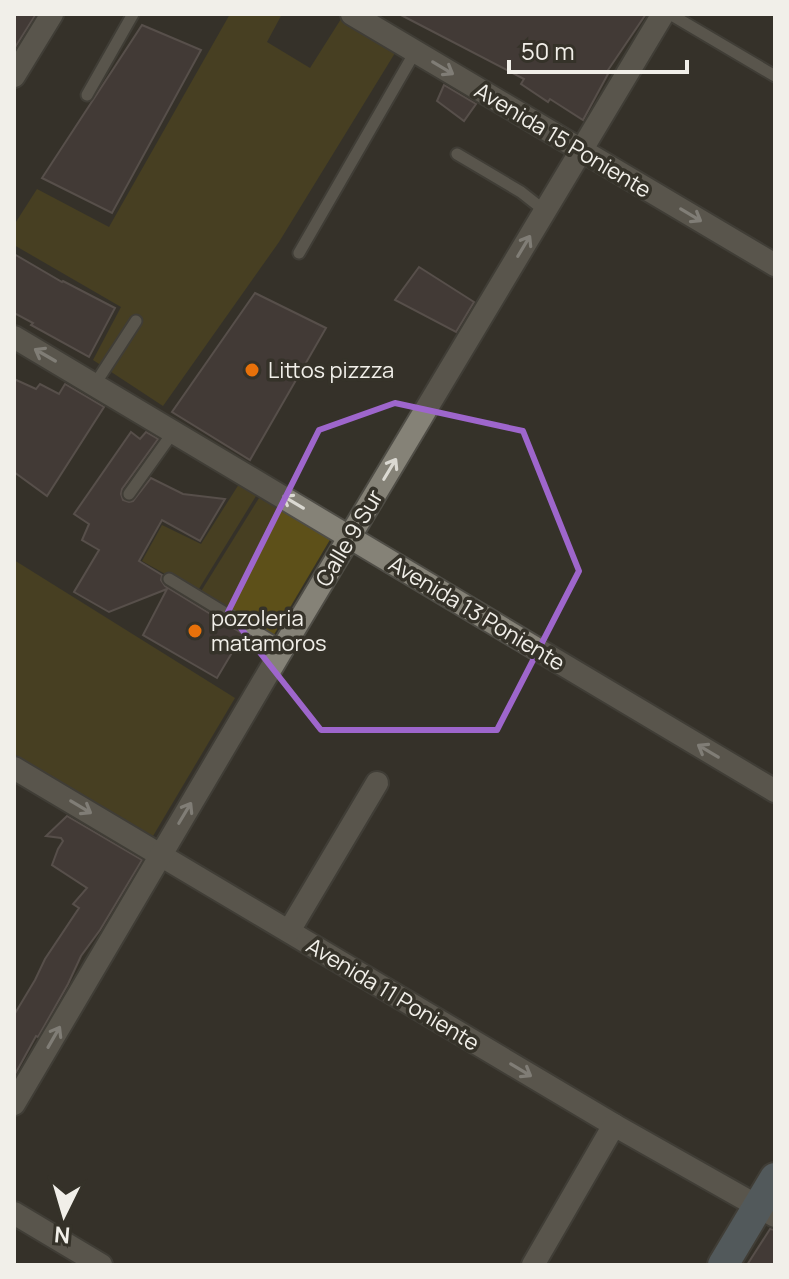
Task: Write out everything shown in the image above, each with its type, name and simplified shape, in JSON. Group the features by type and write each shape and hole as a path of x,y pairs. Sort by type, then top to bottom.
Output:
{"street":[{"path":"14,76 52,14"},
{"name":"Avenida 15 Poniente","path":"352,14 775,265"},
{"name":"Calle 9 Sur","path":"14,1104 663,14"},
{"name":"Avenida 13 Poniente","path":"14,337 775,791"},
{"name":"Avenida 11 Poniente","path":"14,768 614,1125 766,1211"},
{"path":"289,931 377,783"},
{"path":"533,1265 614,1125"},
{"path":"723,1265 766,1211 775,1178"},
{"path":"14,1213 101,1265"}],"lane":[{"path":"87,95 133,14"},
{"path":"670,14 775,76"},
{"path":"299,253 415,52"},
{"path":"457,154 521,192 545,211"},
{"path":"95,384 136,321"},
{"path":"129,494 174,431"},
{"path":"169,579 283,648"}],"highlighted area":[{"path":"395,403 523,431 579,571 497,730 321,730 228,612 319,430"}],"shaded area":[{"path":"230,14 282,14 267,42 310,68 341,19 395,53 279,242 163,406 93,360 121,307 14,245 14,225 37,189 109,227"},
{"path":"239,484 256,496 197,592 142,561 162,525 201,544"},
{"path":"259,498 331,538 272,638 200,593"},
{"path":"14,560 235,698 153,836 14,754"}],"building":[{"path":"14,14 36,14 14,49"},
{"path":"399,14 646,14 606,73 583,120 521,84 524,79"},
{"path":"142,25 201,50 112,213 42,178"},
{"path":"444,85 476,104 464,121 437,101"},
{"path":"14,254 115,308 89,357 14,313"},
{"path":"419,267 474,302 456,332 395,300"},
{"name":"Littos pizzza","path":"255,293 326,328 250,460 172,412"},
{"path":"14,379 36,389 40,384 59,394 65,384 104,407 47,496 14,472"},
{"path":"131,432 140,439 146,432 158,439 122,489 123,500 133,501 151,478 183,494 225,499 200,541 162,520 139,561 162,575 165,586 243,634 217,678 143,635 167,589 109,612 74,592 99,550 82,540 89,524 74,514"},
{"path":"67,816 142,860 81,956 14,1076 14,1015 45,959 79,908 73,904 87,888 52,865 63,841 46,836"},
{"path":"770,1229 775,1230 775,1265 747,1265"}],"place":[{"name":"Littos pizzza","path":"252,370"},
{"name":"pozoleria matamoros","path":"195,631"}]}
